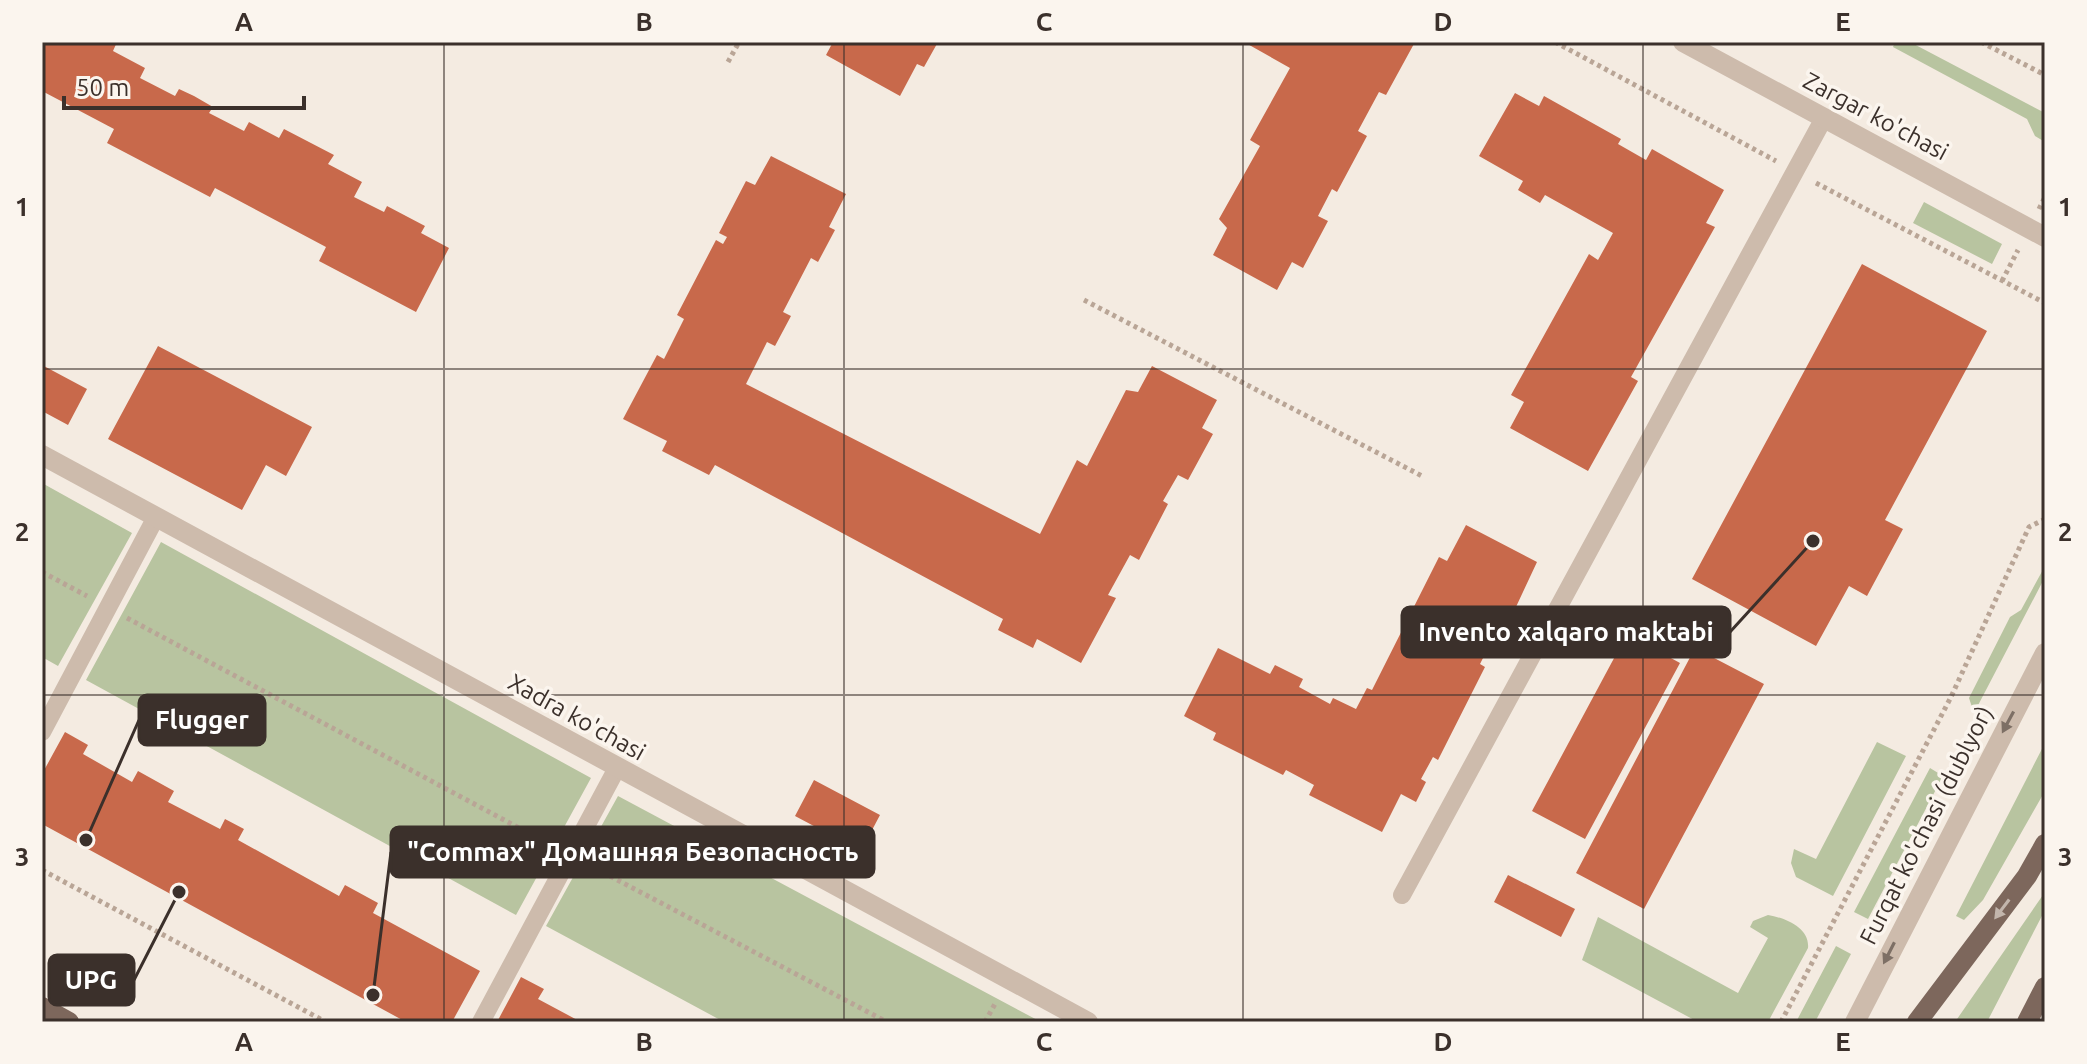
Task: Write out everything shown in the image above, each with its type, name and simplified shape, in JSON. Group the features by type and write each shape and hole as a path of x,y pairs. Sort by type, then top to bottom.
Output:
{"main road":[{"path":"1917,1022 2027,876 2045,844"},
{"path":"2027,1022 2045,987"},
{"path":"42,1007 69,1022"}],"street":[{"name":"Zargar ko'chasi","path":"1683,42 2045,237"},
{"name":"Xadra ko'chasi","path":"42,455 1088,1022"},
{"name":"Furqat ko'chasi (dublyor)","path":"1855,1022 2045,653"}],"lane":[{"path":"1402,895 1824,118"},
{"path":"42,732 156,517"},
{"path":"481,1022 617,768"}],"path":[{"path":"728,62 739,42"},
{"path":"1981,42 2045,75"},
{"path":"1084,300 1422,476"},
{"path":"1781,1022 1951,697 2029,527 2045,519"},
{"path":"42,572 887,1022"},
{"path":"42,870 326,1022"}],"green space":[{"path":"1895,42 1910,42 2045,113 2045,142 2035,136 2027,119 1893,47"},
{"path":"1924,202 2002,244 1992,264 1913,223"},
{"path":"42,483 132,533 58,666 42,657"},
{"path":"161,542 591,778 516,915 86,680"},
{"path":"2045,566 2045,577 1974,713 1969,698 2010,617 2021,610"},
{"path":"1877,742 1906,756 1833,896 1796,877 1791,863 1794,849 1816,859"},
{"path":"2045,743 2045,791 1983,900 1964,920 1956,916"},
{"path":"1930,768 1943,776 1868,919 1854,912"},
{"path":"618,796 1041,1022 724,1022 546,926"},
{"path":"2045,892 2045,910 1987,1022 1955,1022"},
{"path":"1768,915 1789,921 1801,930 1808,941 1808,948 1768,1022 1698,1022 1582,960 1598,917 1738,993 1768,938 1750,927 1753,921"},
{"path":"1836,946 1851,954 1815,1022 1796,1022"}],"building":[{"path":"42,42 117,42 113,51 145,68 140,78 175,96 179,89 194,96 213,107 209,113 244,131 249,122 279,138 284,129 334,155 328,164 362,182 354,197 384,212 387,206 425,226 421,233 449,248 416,312 319,261 326,247 215,188 210,197 107,143 114,129 42,91"},
{"path":"833,42 938,42 924,67 917,64 900,96 826,55"},
{"path":"1244,42 1415,42 1386,95 1379,92 1358,131 1367,136 1337,192 1332,189 1318,216 1328,221 1303,268 1292,262 1277,290 1213,255 1227,228 1219,219 1260,146 1250,140 1290,68"},
{"path":"1515,93 1539,106 1544,96 1621,139 1618,144 1646,160 1652,149 1724,190 1706,223 1715,227 1631,377 1638,381 1588,471 1510,428 1524,402 1511,395 1589,254 1598,260 1613,233 1545,195 1540,203 1518,190 1523,181 1479,156"},
{"path":"771,156 846,194 829,227 835,230 818,262 811,258 783,312 791,316 775,346 767,342 746,384 1040,534 1077,460 1087,466 1126,390 1138,392 1152,366 1217,400 1202,428 1213,434 1188,480 1178,475 1163,501 1168,504 1139,560 1130,555 1108,595 1116,598 1081,663 1037,639 1033,648 998,630 1003,619 715,465 709,475 662,451 667,441 623,419 657,355 664,359 684,319 677,315 716,240 723,244 727,237 719,233 746,181 755,185"},
{"path":"1862,264 1987,331 1885,520 1903,529 1867,596 1849,586 1816,646 1692,579"},
{"path":"158,346 312,427 286,476 266,465 242,510 108,439"},
{"path":"42,365 87,389 68,425 42,411"},
{"path":"1466,525 1537,562 1494,654 1487,650 1480,664 1485,667 1438,760 1433,757 1421,779 1426,782 1416,802 1401,794 1382,832 1309,795 1314,785 1286,770 1283,775 1213,740 1216,733 1184,716 1218,648 1270,674 1275,665 1303,679 1299,687 1330,704 1333,698 1356,709 1367,688 1372,690 1439,557 1447,561"},
{"path":"1627,634 1680,663 1585,839 1532,811"},
{"path":"1695,648 1764,684 1644,909 1576,873"},
{"path":"65,732 88,745 83,754 132,782 138,771 174,791 168,802 220,829 225,819 244,829 238,840 339,896 345,885 378,903 373,913 480,971 452,1022 406,1022 42,824 42,774"},
{"path":"814,780 880,815 861,851 795,816"},
{"path":"1508,875 1575,909 1561,937 1494,902"},
{"path":"521,977 544,989 538,999 581,1022 497,1022"}],"place":[{"name":"Invento xalqaro maktabi","path":"1813,541"},
{"name":"Flugger","path":"86,840"},
{"name":"UPG","path":"179,892"},
{"name":"\"Commax\" Домашняя Безопасность","path":"373,995"}]}
